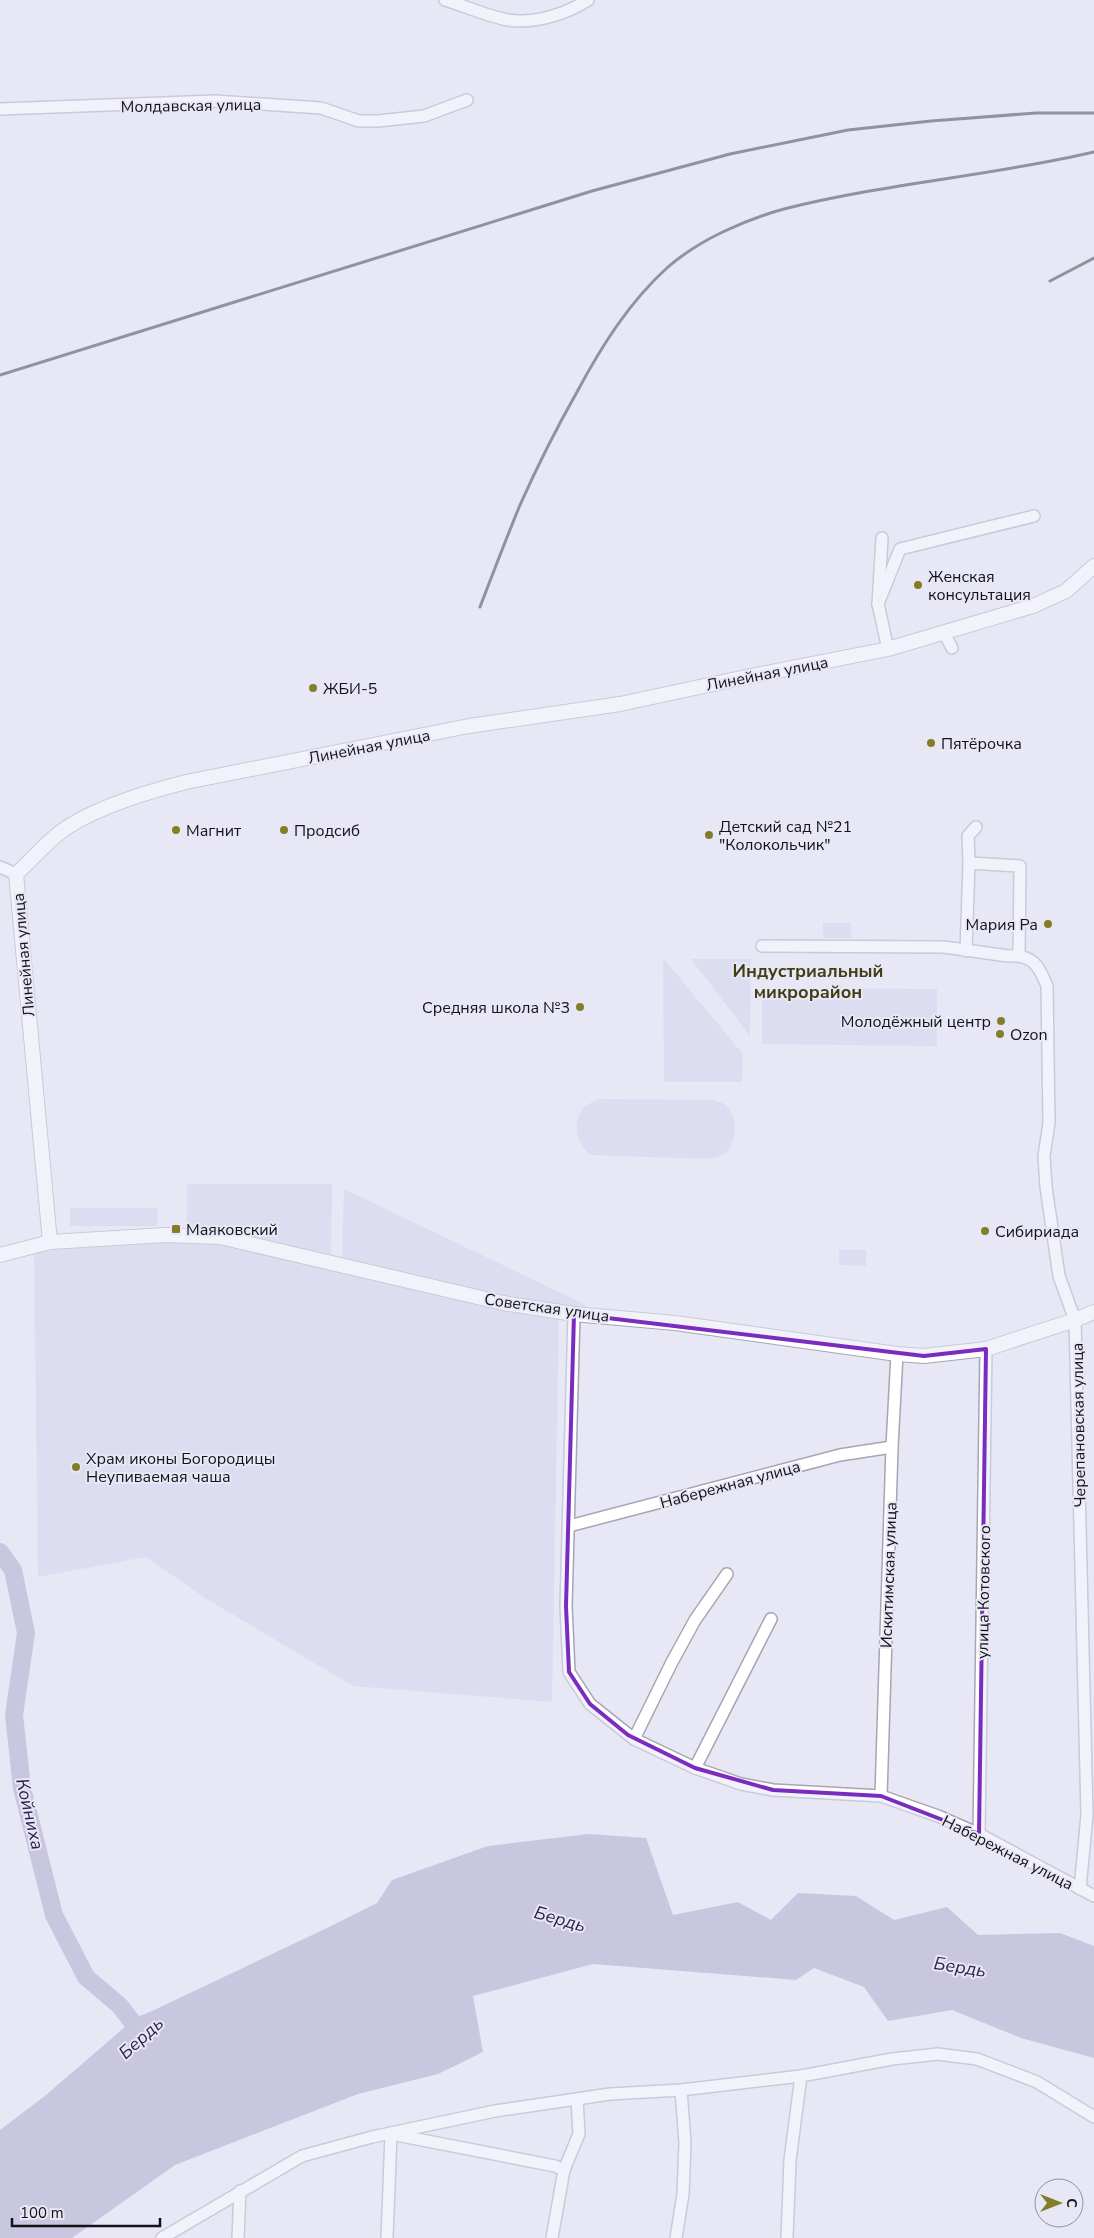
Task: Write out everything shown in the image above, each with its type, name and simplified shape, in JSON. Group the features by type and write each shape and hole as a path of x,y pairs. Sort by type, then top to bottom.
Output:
{"main road":[{"name":"Линейная улица","path":"50,1242 16,874 58,834 87,816 157,789 470,726 620,704 746,676 888,650 965,628 1052,599 1066,592 1094,566"},
{"name":"Советская улица","path":"0,1255 50,1242 156,1236 220,1237 503,1303 574,1314 674,1323 897,1354 933,1356 986,1350 1076,1320 1094,1312"}],"street":[{"path":"445,0 508,20 544,19 577,7 588,0"},
{"name":"Молдавская улица","path":"0,110 216,101 321,108 359,121 378,122 424,116 466,100"},
{"path":"878,604 900,549 1034,516"},
{"path":"882,538 878,604 888,650"},
{"path":"944,633 952,648"},
{"path":"966,951 968,836 976,827"},
{"path":"762,946 944,947 1008,956 1019,955 1020,866 969,863"},
{"path":"0,867 16,874"},
{"name":"Черепановская улица","path":"1019,955 1032,960 1040,967 1047,986 1049,1123 1044,1156 1046,1187 1059,1276 1076,1320 1087,1815 1080,1889"},
{"name":"Набережная улица","path":"574,1314 566,1606 569,1672 590,1704 634,1739 695,1768 741,1784 772,1790 881,1796 938,1816 979,1834 1094,1896"},
{"name":"улица Котовского","path":"979,1834 986,1350"},
{"name":"Искитимская улица","path":"881,1796 892,1447 897,1354"},
{"name":"Набережная улица","path":"569,1526 840,1455 892,1447"},
{"path":"634,1739 676,1653 695,1620 727,1574"},
{"path":"695,1768 771,1619"},
{"path":"162,2238 302,2156 372,2137 495,2110 610,2094 681,2090 801,2076 892,2059 938,2054 978,2058 1037,2082 1094,2117"},
{"path":"787,2238 790,2160 801,2076"},
{"path":"676,2238 683,2194 685,2143 681,2090"},
{"path":"552,2238 564,2170 579,2134 577,2099"},
{"path":"391,2134 555,2166 564,2170"},
{"path":"387,2238 391,2134"},
{"path":"238,2238 240,2191"}],"highlighted area":[{"path":"574,1314 924,1356 986,1349 979,1834 881,1796 773,1790 695,1768 628,1735 590,1704 569,1672 566,1606"}],"shaded area":[{"path":"823,923 851,923 851,938 823,938"},
{"path":"663,958 743,1054 742,1082 664,1082"},
{"path":"691,959 751,959 750,1036"},
{"path":"762,988 937,989 937,1046 762,1044"},
{"path":"599,1099 713,1100 723,1103 729,1109 734,1122 735,1129 732,1143 724,1154 709,1159 591,1155 579,1140 577,1122 584,1108"},
{"path":"187,1184 332,1184 331,1256 220,1230 187,1230"},
{"path":"344,1189 586,1305 583,1310 498,1296 342,1260"},
{"path":"70,1208 158,1208 157,1226 70,1226"},
{"path":"217,1239 559,1317 552,1702 353,1686 205,1598 146,1557 38,1577 34,1254 77,1245"},
{"path":"839,1250 866,1250 866,1266 839,1265"}],"water":[{"name":"Бердь","path":"589,1834 646,1838 673,1915 738,1902 771,1920 798,1893 856,1896 894,1920 947,1907 978,1935 1060,1933 1094,1946 1094,2058 1021,2038 952,2010 888,2021 864,1987 814,1968 796,1980 593,1964 473,1996 483,2052 438,2074 358,2094 175,2165 72,2238 0,2238 0,2130 46,2095 133,2020 377,1903 392,1880 488,1846"}],"waterway":[{"name":"Койниха","path":"0,1552 13,1570 26,1633 14,1715 22,1788 54,1915 86,1977 120,2006 136,2027 152,2021"}],"railway":[{"path":"0,375 592,191 730,154 848,130 1036,113 1094,113"},
{"path":"480,607 526,491 586,375 628,310 654,281 680,257 738,225 784,209 822,200 1094,152"},
{"path":"1050,281 1094,258"}],"place":[{"name":"Женская консультация","path":"918,585"},
{"name":"ЖБИ-5","path":"313,688"},
{"name":"Пятёрочка","path":"931,743"},
{"name":"Магнит","path":"176,830"},
{"name":"Продсиб","path":"284,830"},
{"name":"Детский сад №21 \"Колокольчик\"","path":"709,835"},
{"name":"Мария Ра","path":"1048,924"},
{"name":"Средняя школа №3","path":"580,1007"},
{"name":"Молодёжный центр","path":"1001,1021"},
{"name":"Ozon","path":"1000,1034"},
{"name":"Маяковский","path":"176,1229"},
{"name":"Сибириада","path":"985,1231"},
{"name":"Храм иконы Богородицы Неупиваемая чаша","path":"76,1467"}],"district":[{"name":"Индустриальный микрорайон","path":"808,981"}]}
